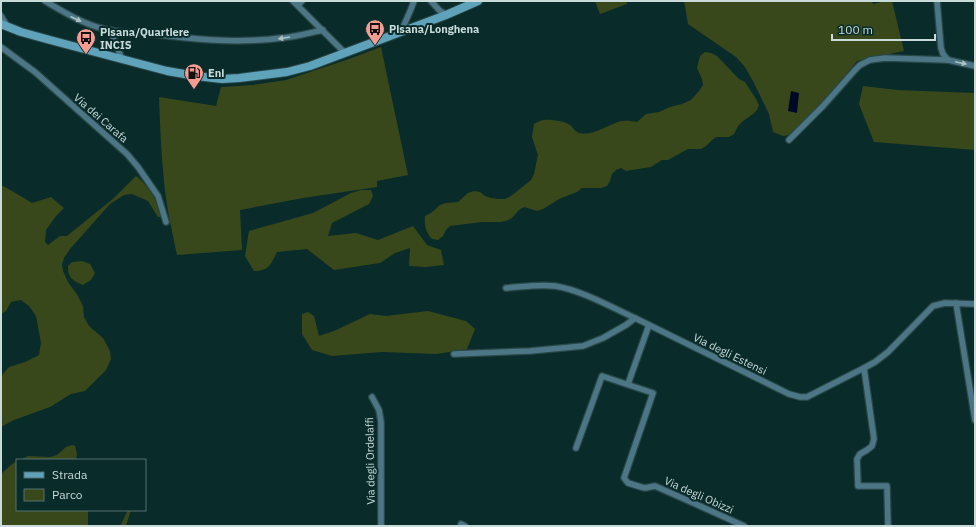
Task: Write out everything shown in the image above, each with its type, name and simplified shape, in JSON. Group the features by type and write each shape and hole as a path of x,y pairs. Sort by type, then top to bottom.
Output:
{"main road":[{"path":"4,25 36,36 122,59 183,74 222,79 297,70 446,15 478,1"}],"street":[{"path":"45,1 81,21 110,30 203,40 282,38 322,30"},
{"path":"293,1 300,3 322,30 345,53"},
{"path":"401,32 414,1"},
{"path":"431,1 446,15"},
{"path":"937,1 941,48 943,54 948,60"},
{"path":"1,16 4,25"},
{"path":"110,30 122,59"},
{"name":"Via dei Carafa","path":"1,47 39,75 127,154 158,196 166,222"},
{"path":"789,140 823,106 860,65 870,60 885,58 948,60 975,66"},
{"name":"Via degli Estensi","path":"506,288 548,286 568,289 635,318 789,394 803,398 864,368 886,354 931,308 940,304 975,304"},
{"path":"956,303 975,420"},
{"path":"454,354 521,352 584,346 626,325 635,318"},
{"path":"576,448 602,376 628,384 649,325"},
{"path":"864,368 874,439 872,446 860,454 857,459 858,486 887,486 888,526"},
{"name":"Via degli Obizzi","path":"628,384 653,393 624,478 626,482 646,488 655,486 744,526"},
{"name":"Via degli Ordelaffi","path":"372,397 379,410 381,422 381,526"}],"green space":[{"path":"595,1 626,1 627,4 600,14"},
{"path":"684,1 872,1 873,4 892,1 904,51 857,61 805,123 789,135 783,136 773,132 769,114 745,67 736,57 688,24"},
{"path":"381,47 408,175 377,181 377,187 303,198 240,210 242,250 177,255 165,190 161,150 159,97 216,106 221,87 253,85 286,80"},
{"path":"705,52 717,56 739,79 745,82 759,105 753,114 738,126 734,134 729,137 716,137 701,149 688,149 668,160 662,160 651,167 626,171 621,168 612,174 607,186 601,188 582,188 577,192 559,199 537,211 524,207 512,218 506,221 450,226 438,240 432,239 428,234 425,226 425,216 440,205 458,202 468,193 474,191 480,192 491,198 505,199 531,180 534,174 538,155 532,137 534,124 543,120 555,120 564,122 579,133 584,134 599,130 620,121 637,122 646,114 659,112 682,104 691,100 703,85 697,68 700,56"},
{"path":"863,86 897,90 975,93 975,150 874,142 859,104"},
{"path":"136,176 143,182 152,195 159,209 160,217 158,217 148,201 132,194 124,195 110,204 70,249 62,264 63,271 68,282 83,306 84,317 89,326 103,338 110,351 111,359 106,370 85,391 71,394 50,407 14,420 1,427 1,376 9,367 25,362 39,355 41,343 36,316 29,306 21,300 11,302 6,311 1,314 1,185 32,203 51,197 64,208 46,230 45,242 48,245 60,236 67,236 114,198"},
{"path":"361,190 371,190 373,196 369,204 332,223 328,236 356,233 378,240 413,226 427,245 441,250 444,265 426,267 409,266 410,248 395,253 380,263 334,270 307,249 277,252 269,266 263,270 254,271 245,256 249,231 313,213 351,193"},
{"path":"82,261 90,264 95,273 91,280 83,285 71,278 68,270 68,266 72,262"},
{"path":"428,311 466,321 475,329 467,349 437,354 382,352 332,356 312,350 302,334 302,314 308,312 314,316 319,336 334,331 370,314 386,316"},
{"path":"72,445 75,446 77,454 76,459 22,459 28,456 50,457 57,455 66,447"},
{"path":"16,462 16,511 88,511 88,526 1,526 1,474"},
{"path":"128,511 131,511 126,526 120,526"}],"water":[{"path":"791,91 799,93 797,113 788,111"}],"place":[{"name":"Pisana/Longhena","path":"375,46"},
{"name":"Pisana/Quartiere INCIS","path":"86,55"},
{"name":"Eni","path":"194,90"}]}
